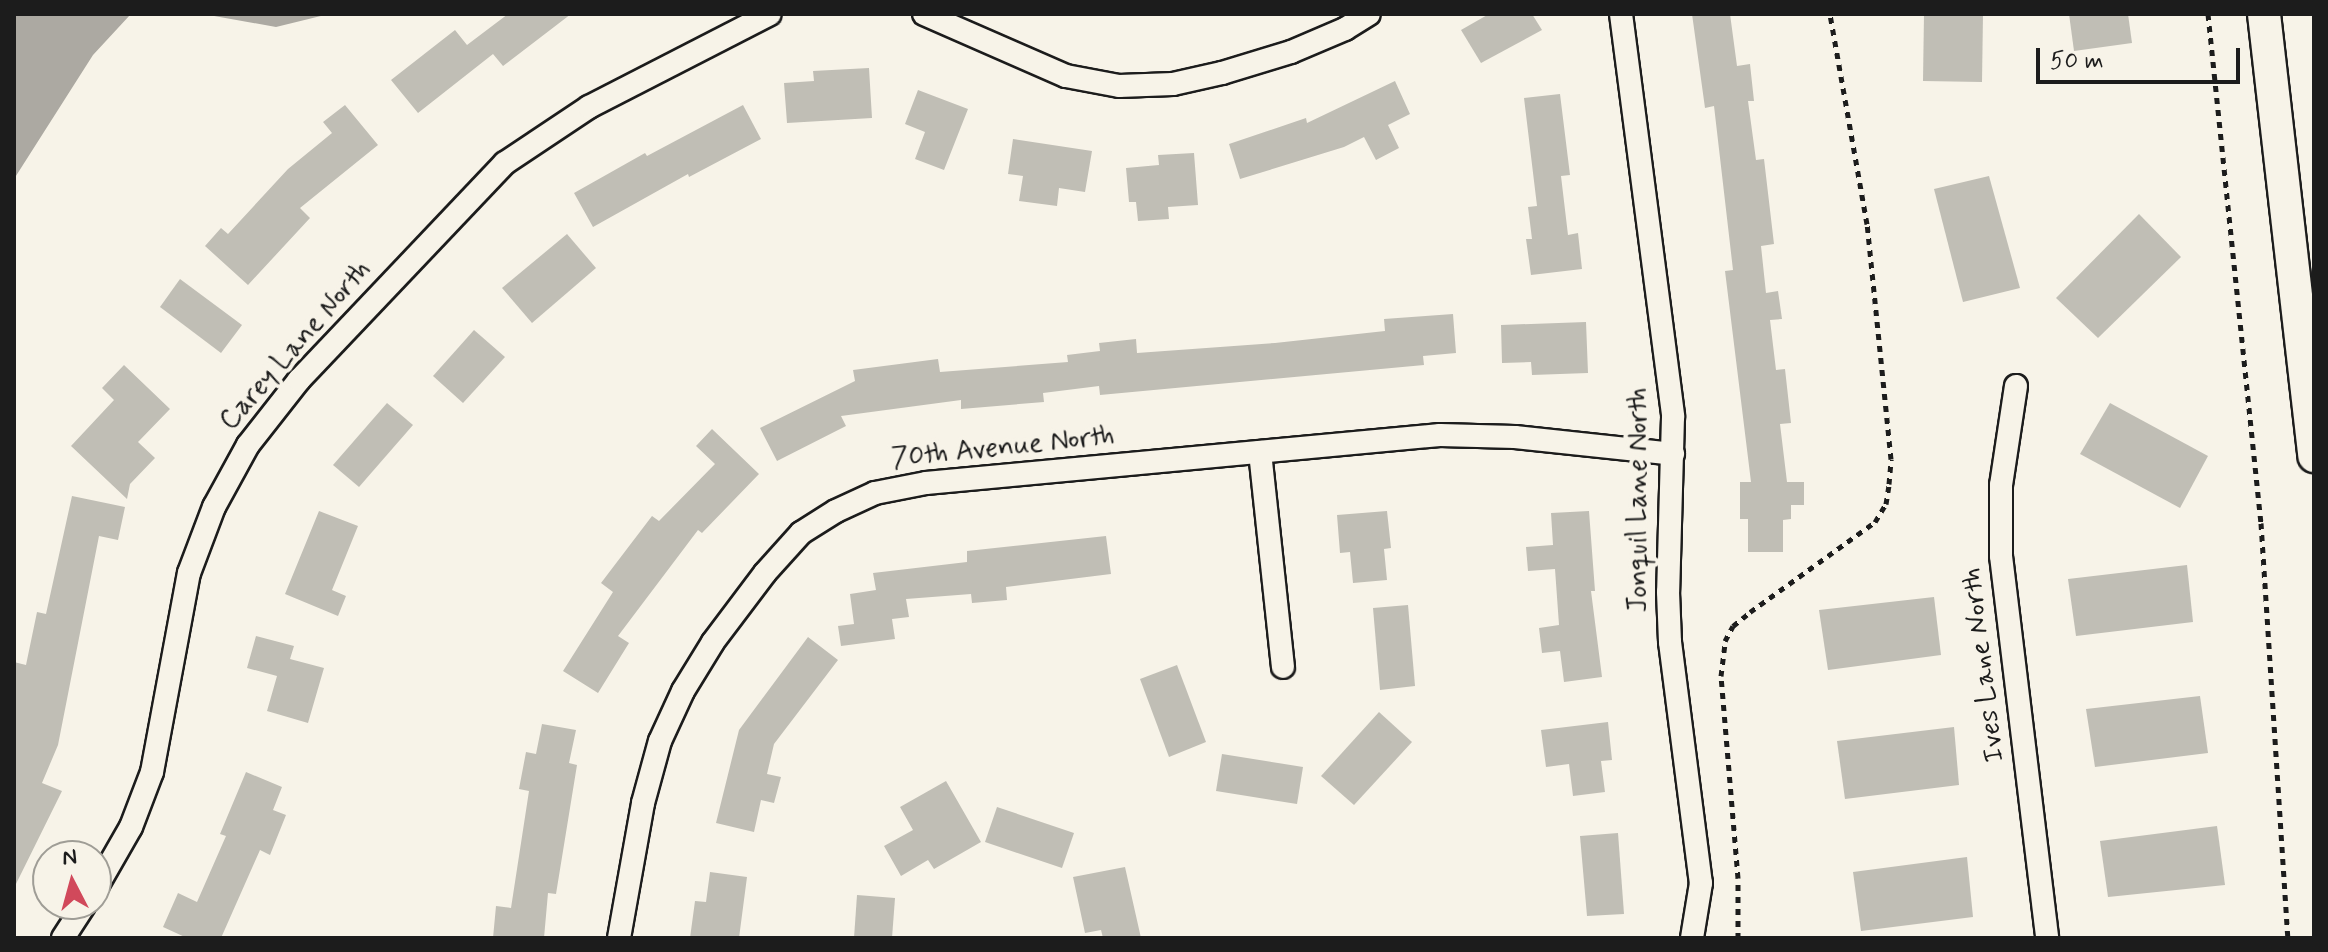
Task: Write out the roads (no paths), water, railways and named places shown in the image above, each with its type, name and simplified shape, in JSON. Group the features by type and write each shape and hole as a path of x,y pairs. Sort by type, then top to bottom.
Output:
{"main road":[{"path":"2264,14 2314,456"}],"street":[{"name":"Carey Lane North","path":"112,860 131,827 152,772 189,573 214,507 248,445 299,380 505,163 589,107 770,14"},
{"path":"924,14 1066,76 1119,86 1173,84 1222,73 1291,52 1345,29 1369,14"},
{"name":"Jonquil Lane North","path":"1621,14 1669,369 1673,454 1666,551 1670,642 1701,883 1692,938"},
{"name":"Ives Lane North","path":"2016,386 2001,485 2001,556 2047,938"},
{"name":"70th Avenue North","path":"619,938 643,803 666,728 683,691 713,642 765,573 801,533 836,511 875,493 926,483 1440,435 1481,435 1673,454"},
{"path":"1260,452 1283,667"},
{"path":"63,938 75,920"}]}
